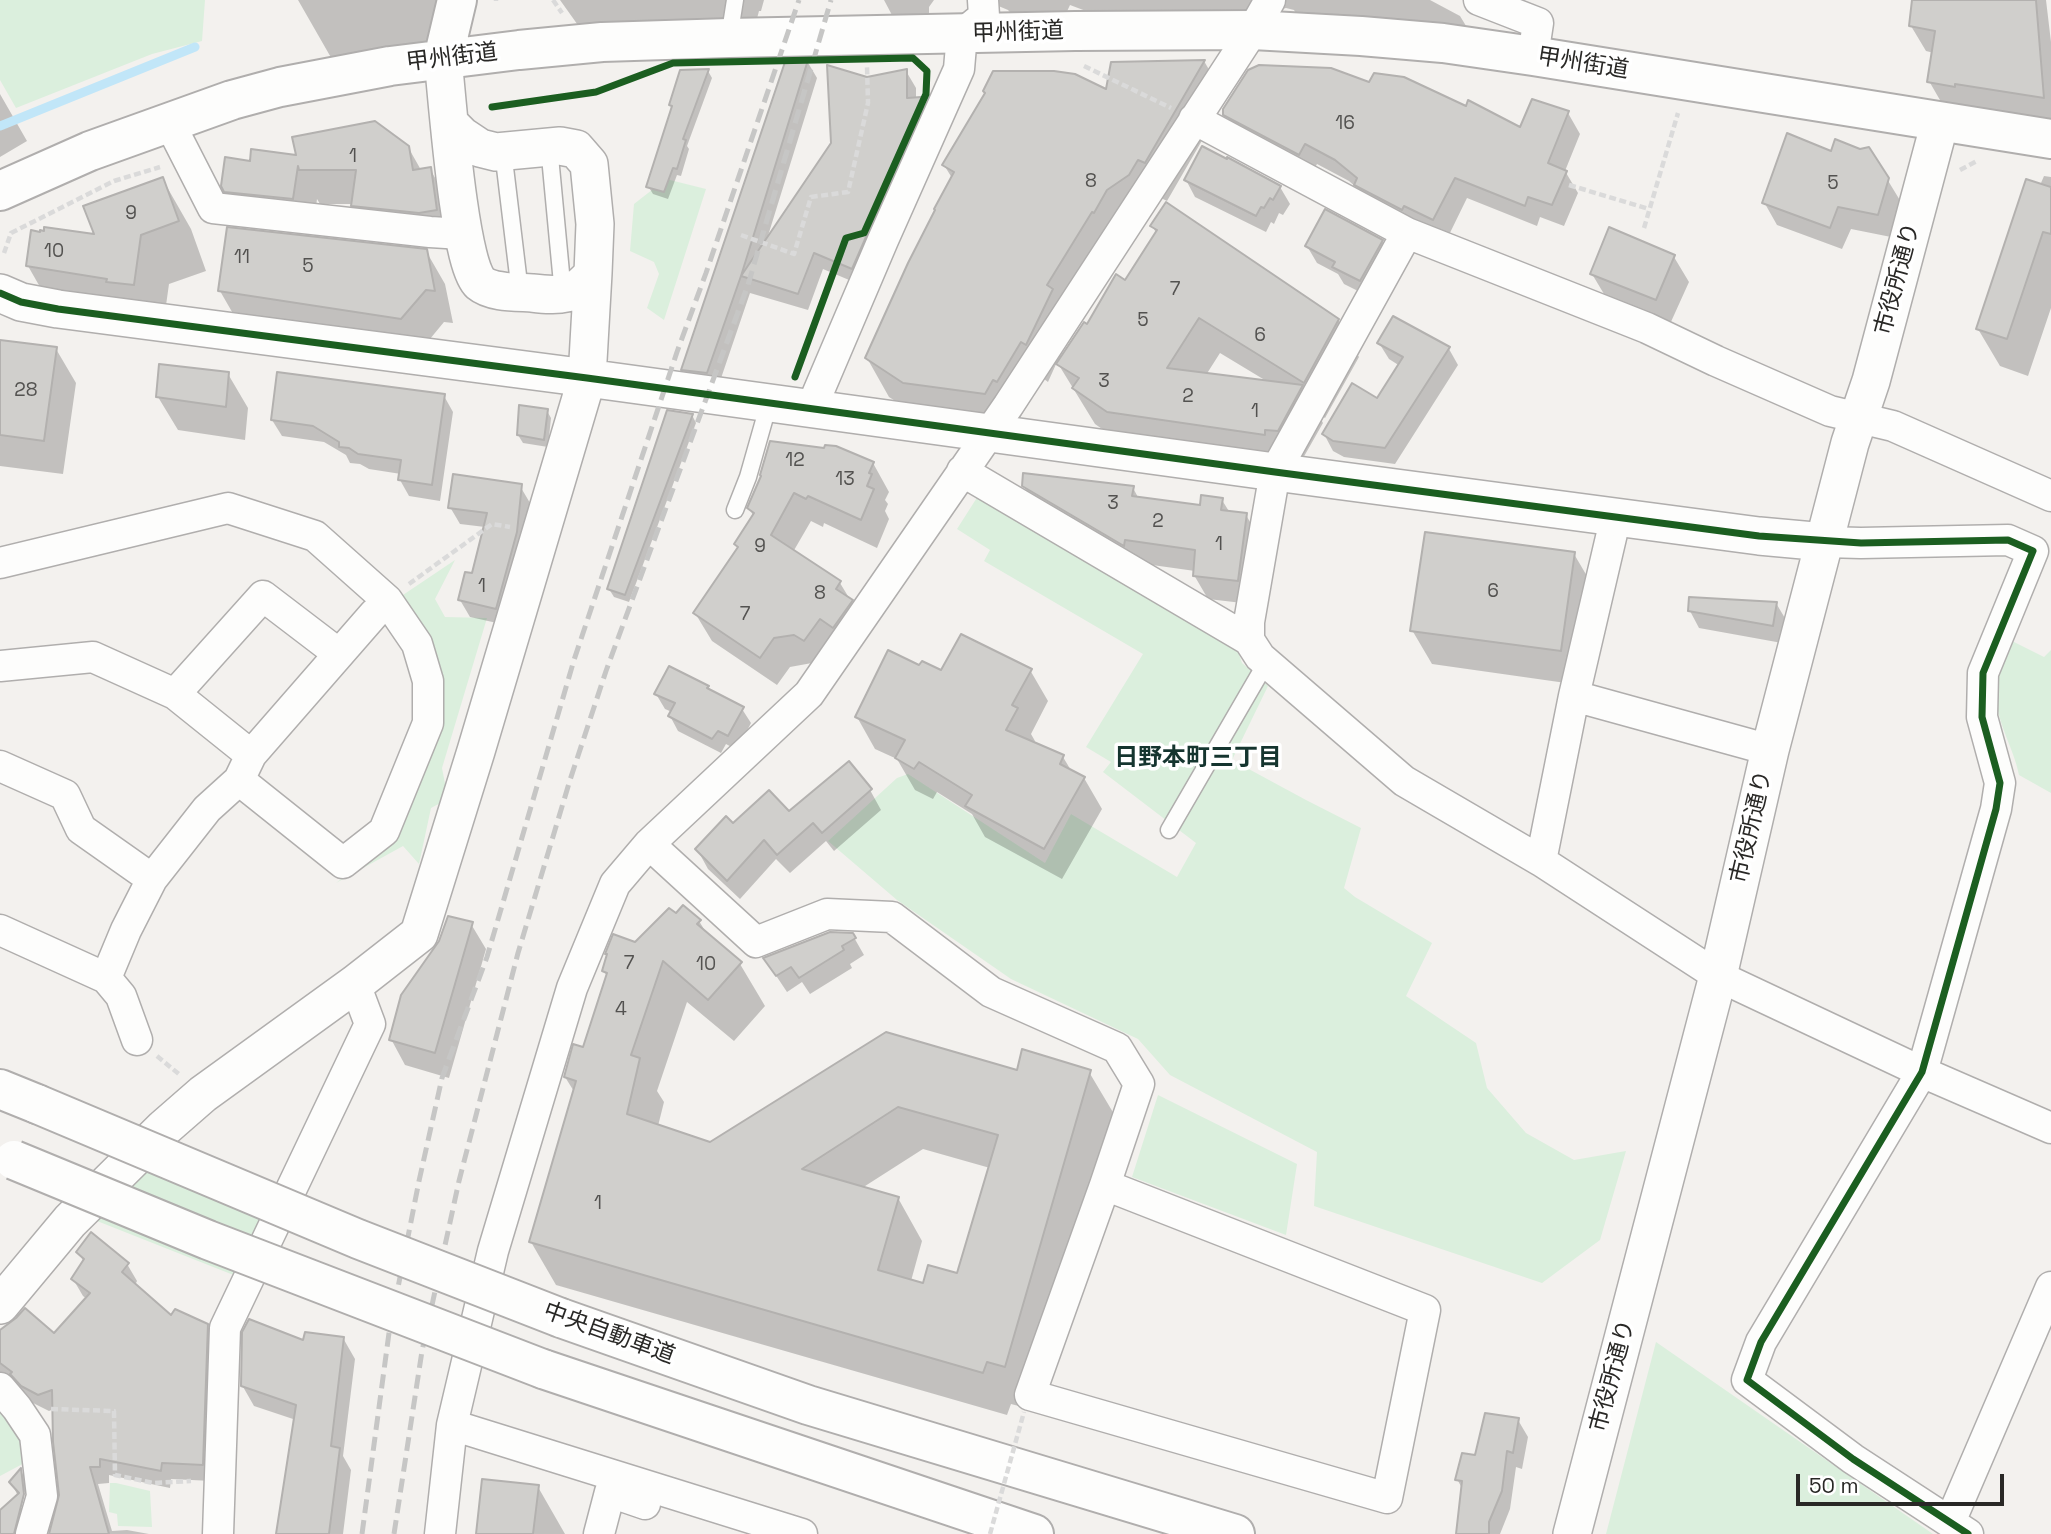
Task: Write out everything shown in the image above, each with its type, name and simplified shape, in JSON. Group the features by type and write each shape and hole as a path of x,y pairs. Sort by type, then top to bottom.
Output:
{"main road":[{"path":"443,59 457,0"},
{"name":"甲州街道","path":"0,191 90,151 232,100 280,87 370,69 602,42 1074,31 1262,15 2051,139"},
{"name":"中央自動車道","path":"0,1089 358,1238 561,1318 808,1405 1235,1534"},
{"path":"7,1156 208,1240 543,1369 1034,1534"}],"street":[{"path":"816,394 959,69 962,34 984,16 983,0"},
{"path":"1479,0 1538,23 1533,56"},
{"path":"440,1534 452,1425 493,1251 572,988 615,884 649,844 809,694 988,433 1262,15"},
{"path":"443,59 461,219 473,274 481,285 546,294 575,291 586,283 593,273"},
{"path":"1194,119 1407,233 1647,328 1830,411 1893,426 2051,496"},
{"path":"169,122 214,208 416,231 461,219"},
{"name":"市役所通り","path":"1572,1534 1718,976 1770,750 1940,122"},
{"path":"0,1305 70,1221 164,1128 203,1094 419,934 587,378 595,224 589,164 576,149 560,145 499,151 480,148 450,124"},
{"path":"461,219 469,185 499,151"},
{"path":"1258,651 1249,622 1275,472 1407,233"},
{"path":"0,293 21,302 58,309 769,403 816,394 988,433 1759,536 1861,543 2008,540 2033,551 1983,673 1982,717 2000,783 1996,809 1922,1072 1760,1342 1746,1380 1853,1459 1959,1528 2043,1331 2051,1287"},
{"path":"546,294 570,306 583,318 590,332"},
{"path":"962,471 1258,651 1404,781 1541,860 1718,976 1922,1072 2051,1128"},
{"path":"0,563 228,508 316,536 417,645 428,681 428,723 384,831 343,863 245,768 175,694 93,657 0,666"},
{"path":"1541,860 1574,696 1616,516"},
{"path":"175,694 263,596 339,654"},
{"path":"106,978 152,879 207,809 245,768 380,607"},
{"path":"1574,696 1770,750"},
{"path":"0,766 65,795 81,829 152,879"},
{"path":"649,844 755,942 827,914 892,917 991,992 1117,1048 1139,1084 1030,1395 1387,1498 1425,1310 1105,1185"},
{"path":"0,930 106,978 121,996 137,1040"},
{"path":"218,1534 225,1328 370,1024 355,984"},
{"path":"9,1398 35,1435 42,1496 31,1534"},
{"path":"452,1425 792,1533"},
{"path":"599,1534 610,1492 737,1534"}],"lane":[{"path":"729,38 735,0"},
{"path":"546,294 549,146"},
{"path":"499,151 546,294"},
{"path":"735,510 748,477 769,403"},
{"path":"1169,830 1258,651"}],"path":[{"path":"553,0 563,13"},
{"path":"741,235 794,254 811,197 848,192 868,103 866,59"},
{"path":"1076,62 1194,119"},
{"path":"1644,228 1681,102"},
{"path":"4,253 11,233 114,181 188,158"},
{"path":"1569,185 1649,209"},
{"path":"380,607 492,524 541,532"},
{"path":"137,1040 203,1094"},
{"path":"9,1398 114,1411 115,1475 153,1483 220,1479"},
{"path":"990,1534 1024,1412"}],"green space":[{"path":"0,0 205,0 202,41 152,54 16,108 0,80"},
{"path":"666,179 706,189 664,320 647,308 659,274 654,262 630,251 634,204"},
{"path":"978,496 1233,637 1242,663 1268,686 1232,760 1361,828 1344,888 1432,943 1406,996 1476,1043 1487,1088 1526,1133 1574,1160 1626,1151 1600,1240 1542,1283 1314,1206 1317,1152 1170,1075 1138,1039 1011,979 897,900 828,841 897,778 908,774 1045,863 1071,814 1177,877 1196,843 1103,772 1111,762 1086,747 1143,654 984,561 990,550 957,529"},
{"path":"455,560 435,599 445,617 487,618 442,768 448,799 431,808 419,864 403,846 336,883 392,840 431,729 394,601"},
{"path":"2012,641 2044,657 2051,650 2051,793 2019,775 1999,715 1996,694 1998,680"},
{"path":"1158,1095 1297,1164 1286,1235 1132,1177"},
{"path":"157,1142 282,1194 236,1276 92,1219"},
{"path":"1656,1342 1933,1534 1606,1534"},
{"path":"0,1399 12,1413 30,1460 0,1476"},
{"path":"110,1483 150,1491 152,1527 118,1526 117,1514 109,1512"}],"building":[{"path":"1912,0 2036,0 2044,98 1927,82 1935,31 1909,26"},
{"path":"804,58 808,60 741,276 707,373 681,370 786,59"},
{"path":"1205,60 1145,163 1138,160 1129,175 1107,190 1094,213 1092,212 1047,285 1053,289 1026,345 1021,342 997,382 993,380 985,394 903,383 865,358 908,263 954,172 942,165 985,93 983,91 993,71 1054,71 1075,74 1106,89 1111,62"},
{"path":"827,65 867,77 907,69 907,98 921,97 921,111 852,269 814,253 798,294 741,276 831,143"},
{"path":"1259,65 1331,68 1369,82 1374,73 1404,77 1466,106 1468,100 1520,127 1532,99 1569,111 1548,163 1567,171 1552,205 1528,197 1525,206 1455,178 1433,220 1404,206 1402,210 1354,185 1357,178 1335,160 1305,144 1299,155 1223,115 1223,109 1248,70"},
{"path":"709,69 683,139 686,140 677,169 673,168 664,192 646,187 672,106 669,105 680,70"},
{"path":"375,121 409,146 413,170 431,167 437,210 419,213 351,206 356,170 299,170 298,166 293,199 224,192 221,186 225,157 250,161 251,149 296,155 292,137"},
{"path":"1787,133 1831,151 1835,139 1860,149 1869,147 1889,178 1878,215 1838,207 1830,228 1762,203"},
{"path":"1202,146 1281,186 1273,200 1270,198 1256,216 1184,180"},
{"path":"163,177 179,221 141,235 134,285 26,266 31,230 40,232 44,231 44,227 94,234 83,206"},
{"path":"2026,179 2051,187 2051,234 2043,232 2007,339 1976,329"},
{"path":"1166,202 1339,319 1304,383 1199,318 1167,368 1303,385 1278,431 1265,430 1265,435 1107,412 1072,388 1079,378 1056,364 1084,322 1087,324 1116,274 1125,280 1157,230 1150,226"},
{"path":"1325,209 1383,240 1360,281 1332,267 1335,262 1305,246"},
{"path":"227,227 427,249 435,291 426,290 401,319 218,291"},
{"path":"1609,227 1675,255 1656,300 1590,274"},
{"path":"1393,316 1450,347 1385,448 1333,441 1322,434 1352,383 1377,398 1403,357 1377,343"},
{"path":"0,340 57,347 44,441 0,435"},
{"path":"159,364 229,372 226,407 156,397"},
{"path":"277,372 445,394 432,485 398,480 401,460 358,454 349,448 339,447 339,442 313,426 271,420"},
{"path":"519,405 548,409 544,440 517,435"},
{"path":"667,410 693,414 625,595 607,589"},
{"path":"770,441 824,448 825,445 836,446 874,462 867,486 874,489 861,520 808,496 806,499 794,493 771,535 841,581 836,589 853,600 833,628 820,619 804,641 794,635 774,638 760,658 693,613 738,547 734,544 754,513 747,508 761,476"},
{"path":"1023,473 1134,486 1132,496 1200,505 1201,495 1223,498 1221,510 1247,513 1238,581 1193,576 1195,550 1125,540 1124,546 1022,486"},
{"path":"453,474 522,484 517,532 496,609 458,600 465,572 472,573 487,513 448,508"},
{"path":"1425,532 1575,552 1561,651 1410,631"},
{"path":"1689,597 1777,602 1773,626 1688,611"},
{"path":"961,634 1032,669 1012,705 1018,708 1006,730 1064,755 1060,764 1085,777 1044,849 965,806 972,795 919,762 914,769 895,758 905,740 855,717 888,650 919,665 922,661 941,670"},
{"path":"669,666 744,707 728,736 718,731 712,739 668,716 675,703 654,694"},
{"path":"849,761 872,789 822,833 813,823 777,855 764,840 727,881 695,849 726,816 733,823 769,790 789,811"},
{"path":"683,905 701,920 697,924 742,962 708,1000 663,961 631,1055 640,1058 627,1114 710,1142 886,1032 1017,1070 1022,1049 1091,1070 1005,1367 987,1362 983,1373 529,1242 576,1081 564,1077 573,1044 583,1047 607,973 602,971 613,934 635,942 669,908 676,913","holes":["898,1107 998,1135 957,1273 928,1265 923,1283 878,1270 899,1197 802,1169"]},
{"path":"448,916 473,922 435,1053 389,1040 401,995 439,941"},
{"path":"830,932 853,933 856,938 842,946 844,950 799,978 791,967 776,976 763,958"},
{"path":"91,1232 129,1263 122,1272 171,1315 175,1309 208,1324 203,1465 162,1463 161,1471 100,1459 100,1467 90,1467 109,1534 49,1534 59,1495 53,1442 52,1390 38,1395 21,1386 10,1374 12,1372 0,1363 0,1330 25,1308 54,1333 90,1293 71,1279 84,1259 76,1252"},
{"path":"249,1319 303,1340 305,1332 344,1337 331,1446 340,1448 329,1534 276,1534 296,1405 241,1386 242,1332"},
{"path":"1485,1413 1519,1418 1513,1453 1507,1451 1502,1491 1489,1522 1489,1534 1456,1534 1462,1481 1455,1480 1462,1453 1475,1455"},
{"path":"21,1468 24,1494 14,1534 0,1534 0,1510 19,1493 9,1482"},
{"path":"482,1479 539,1485 533,1534 476,1534"}],"waterway":[{"path":"0,126 195,47"}],"railway":[{"path":"362,1534 389,1333 442,1078 487,957 574,660 799,0"},
{"path":"394,1534 422,1351 459,1181 518,953 606,671 748,285 831,0"}],"cycle path":[{"path":"492,107 596,92 673,63 913,58 927,71 926,94 864,233 846,238 795,377"},
{"path":"0,293 21,302 58,309 1759,536 1861,543 2008,540 2033,551 1983,673 1982,717 2000,783 1996,809 1922,1072 1761,1342 1747,1380 1853,1459 1968,1534"}],"district":[{"name":"日野本町三丁目","path":"1198,758"}]}
